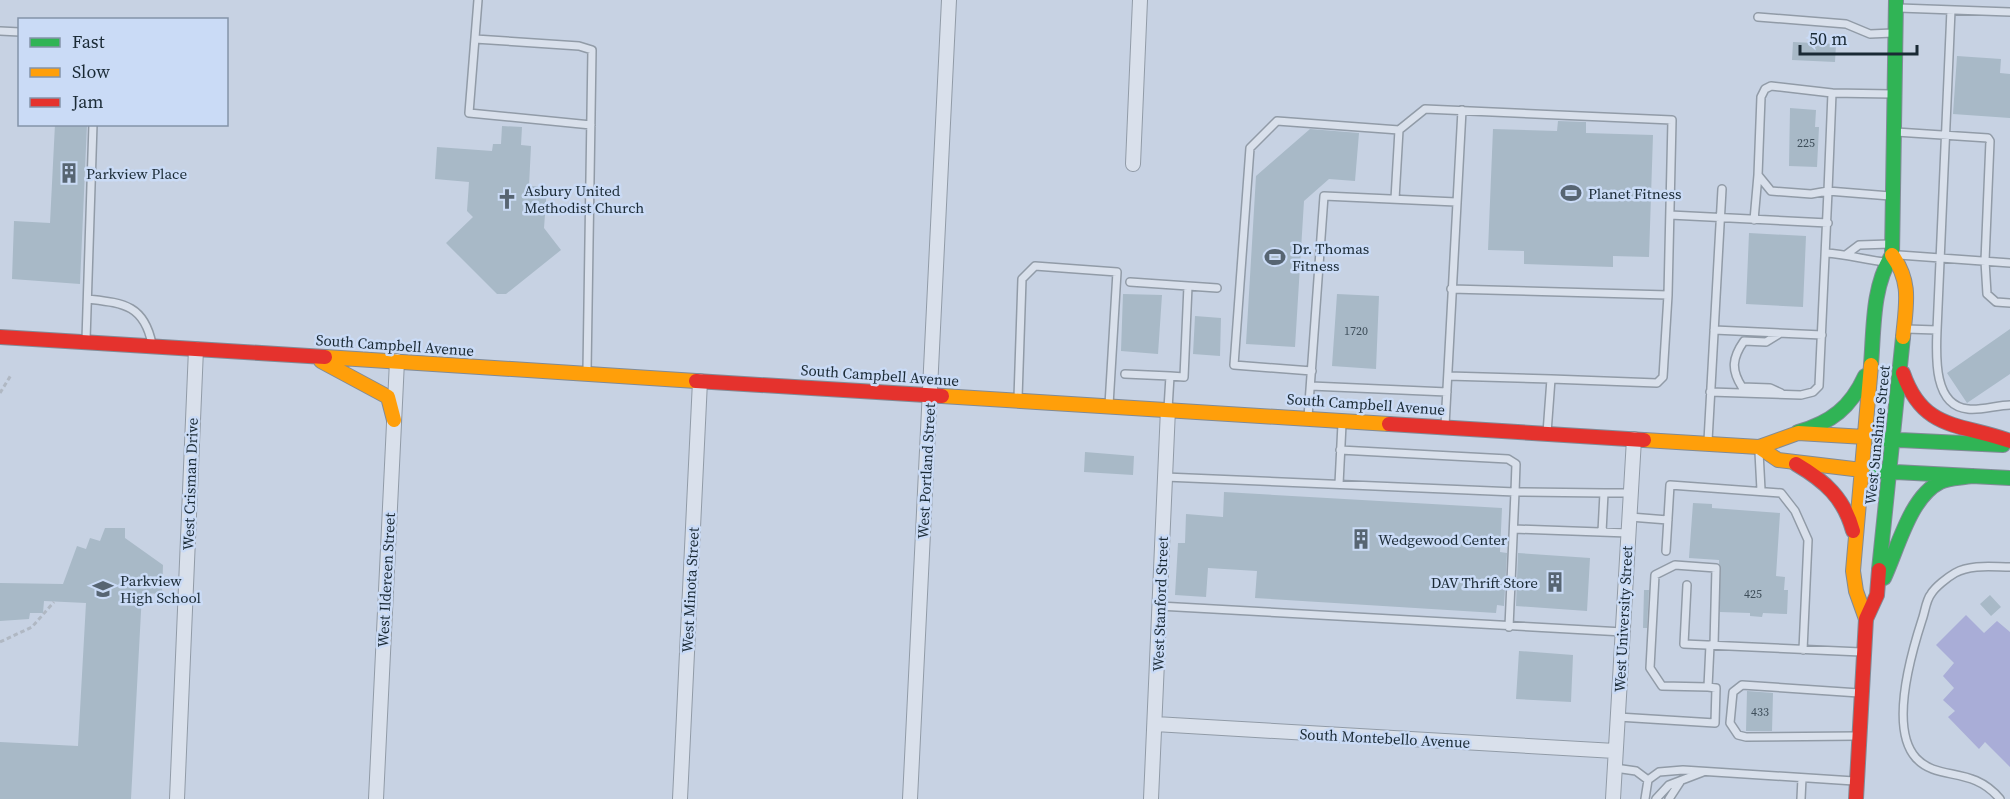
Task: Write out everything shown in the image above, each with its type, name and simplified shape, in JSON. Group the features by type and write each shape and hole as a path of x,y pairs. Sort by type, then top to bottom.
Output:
{"main road":[{"name":"West Sunshine Street","path":"1866,619 1856,591 1853,571 1877,293 1883,269 1890,254 1896,4"},
{"name":"West Sunshine Street","path":"1856,799 1866,619 1877,595 1907,295 1902,270 1890,254"},
{"name":"South Campbell Avenue","path":"0,337 1708,443 1759,447 1778,460 1796,465 2010,478"},
{"path":"310,356 358,379 388,397 394,420"},
{"path":"1759,447 1778,435 1827,424 1841,413 1860,388 1872,358"},
{"path":"1901,360 1907,389 1924,412 1937,420 1987,431 2010,443"},
{"path":"1798,432 1893,440 2010,443"},
{"path":"1796,465 1821,479 1836,492 1847,508 1856,545"},
{"path":"1877,595 1899,547 1911,511 1919,499 1940,482 1972,476"}],"street":[{"name":"West Portland Street","path":"910,799 949,0"},
{"path":"1133,164 1140,0"},
{"name":"West Crisman Drive","path":"177,799 196,349"},
{"name":"West Ildereen Street","path":"376,799 397,361"},
{"name":"West Minota Street","path":"680,799 700,381"},
{"name":"West Stanford Street","path":"1151,799 1168,409"},
{"name":"West University Street","path":"1613,799 1634,438"},
{"name":"South Montebello Avenue","path":"1155,724 1615,751"}],"lane":[{"path":"478,0 469,113 474,116 591,124"},
{"path":"1896,4 1951,10 2010,12"},
{"path":"1951,10 1936,364 1939,382 1949,397 1962,408 1972,410 2010,405"},
{"path":"1758,17 1846,24 1869,34 1895,33"},
{"path":"0,31 18,32"},
{"path":"475,39 589,48 593,54 587,373"},
{"path":"1754,220 1760,108 1765,89 1771,86 1832,93 1894,94"},
{"path":"1710,392 1801,395 1813,392 1819,386 1832,93"},
{"path":"1312,371 1234,364 1250,148 1277,121 1400,130 1425,109 1672,120 1664,377 1657,383 1448,376"},
{"path":"1445,426 1462,110"},
{"path":"86,342 93,126"},
{"path":"1395,199 1400,130"},
{"path":"1894,132 1988,138 1990,141 1985,261 1987,294 1996,302 2010,303"},
{"path":"1758,175 1771,191 1811,194 1828,191 1893,196"},
{"path":"1708,443 1722,189"},
{"path":"1308,417 1324,196 1456,202"},
{"path":"1670,215 1828,223"},
{"path":"1847,254 1858,245 1890,254 2010,263"},
{"path":"1826,254 1847,254 1857,260 1890,254"},
{"path":"1018,400 1022,279 1035,266 1117,272 1109,405"},
{"path":"1130,282 1217,288"},
{"path":"1125,374 1184,377 1188,286"},
{"path":"1451,289 1668,296"},
{"path":"87,299 116,302 135,310 149,330 152,346"},
{"path":"1904,329 1937,330"},
{"path":"1714,330 1822,335"},
{"path":"1779,334 1766,342 1744,341 1735,354 1733,374 1742,387 1770,388 1784,395"},
{"path":"1168,409 1170,376"},
{"path":"1547,433 1551,379"},
{"path":"1311,386 1447,392"},
{"path":"1339,484 1342,419"},
{"path":"1759,447 1761,490"},
{"path":"1341,450 1508,459 1516,464 1509,627"},
{"path":"1165,477 1515,492 1631,493"},
{"path":"1666,551 1670,485 1781,493 1795,511 1808,540 1803,650"},
{"path":"1602,532 1604,493"},
{"path":"1629,517 1668,520"},
{"path":"1514,529 1628,533"},
{"path":"1618,717 1715,723 1716,688 1662,686 1650,668 1655,575 1675,565 1716,568 1708,687"},
{"path":"2000,799 1981,781 1928,769 1914,756 1906,735 1903,708 1911,653 1931,594 1956,572 1975,567 2010,567"},
{"path":"1687,585 1684,644 1864,652"},
{"path":"1160,606 1623,632"},
{"path":"1859,736 1746,737 1738,735 1732,729 1731,709 1733,692 1742,685 1862,693"},
{"path":"1715,708 1731,709"},
{"path":"1615,768 1636,771 1648,780"},
{"path":"1646,799 1648,780 1659,771 1706,771 1857,781"},
{"path":"1656,799 1662,789 1706,771"},
{"path":"1801,799 1802,778"},
{"path":"1669,799 1680,782"}],"path":[{"path":"0,393 11,375"},
{"path":"0,642 32,627 54,602"}],"shaded area":[{"path":"1966,615 1984,633 1997,621 2010,632 2010,767 1985,742 1979,749 1948,717 1955,711 1943,700 1954,688 1943,676 1954,663 1936,645"}],"building":[{"path":"1793,42 1836,44 1835,62 1792,60"},
{"path":"1957,56 2001,59 2000,73 2010,74 2010,118 1953,114"},
{"path":"1790,108 1816,110 1815,127 1819,127 1817,167 1789,166"},
{"name":"Planet Fitness","path":"1558,121 1586,122 1586,133 1653,135 1649,257 1613,256 1613,267 1524,264 1524,251 1488,250 1493,129 1557,131"},
{"name":"Parkview Place","path":"55,126 87,126 80,284 12,279 14,221 50,223"},
{"name":"Asbury United Methodist Church","path":"502,126 522,127 521,145 531,146 529,186 547,187 544,228 561,250 506,294 497,294 446,243 473,217 467,211 469,182 435,179 437,147 492,151 493,144 501,144"},
{"path":"1310,129 1359,133 1355,181 1329,179 1304,201 1295,347 1246,344 1256,176"},
{"path":"1749,233 1806,236 1803,307 1746,304"},
{"path":"1123,294 1162,295 1158,354 1121,351"},
{"path":"1337,294 1379,296 1376,369 1332,366"},
{"path":"1195,316 1221,318 1220,356 1193,354"},
{"path":"2010,329 2010,374 1967,403 1947,373"},
{"path":"1085,452 1134,456 1133,475 1084,472"},
{"name":"Wedgewood Center","path":"1224,492 1502,508 1500,552 1507,553 1504,606 1497,605 1496,613 1255,598 1257,571 1208,568 1206,597 1175,595 1178,543 1185,543 1186,514 1223,517"},
{"path":"1693,503 1712,504 1712,508 1780,513 1776,576 1785,577 1784,590 1788,590 1787,614 1763,613 1762,617 1750,616 1750,613 1720,612 1719,560 1689,558"},
{"path":"105,528 125,528 125,538 163,565 162,594 142,593 131,799 0,799 0,742 78,746 86,603 44,601 43,613 30,613 29,619 0,621 0,583 63,584 77,546 86,549 90,538 100,541"},
{"name":"DAV Thrift Store","path":"1518,553 1590,558 1587,611 1516,606"},
{"path":"1644,590 1649,590 1647,628 1643,628"},
{"path":"1990,595 2001,607 1991,616 1980,604"},
{"path":"1519,651 1573,655 1571,702 1516,699"},
{"path":"1747,691 1773,693 1772,731 1746,731"}],"traffic: fast":[{"path":"1871,365 1877,294 1885,267 1892,255 1896,0"},
{"path":"1879,570 1903,337"},
{"path":"1798,432 1820,424 1839,412 1853,397 1865,376"},
{"path":"1879,439 2003,445"},
{"path":"1876,471 2010,478"},
{"path":"1884,578 1906,524 1921,499 1940,482 1972,476"}],"traffic: slow":[{"path":"1892,255 1903,275 1905,284 1903,337"},
{"path":"325,357 696,381"},
{"path":"321,361 388,397 394,420"},
{"path":"1866,619 1856,591 1853,571 1871,365"},
{"path":"942,396 1389,424"},
{"path":"1759,447 1798,433 1865,437"},
{"path":"1644,440 1759,447 1778,460 1862,470"}],"traffic: jam":[{"path":"0,337 325,357"},
{"path":"1903,373 1911,392 1921,406 1932,415 1959,427 2010,441"},
{"path":"696,381 942,396"},
{"path":"1389,424 1644,440"},
{"path":"1796,464 1832,491 1844,509 1853,531"},
{"path":"1856,799 1866,619 1877,595 1879,570"}],"place":[{"name":"Parkview Place","path":"69,173"},
{"name":"Planet Fitness","path":"1571,193"},
{"name":"Asbury United Methodist Church","path":"507,199"},
{"name":"Dr. Thomas Fitness","path":"1275,257"},
{"name":"Wedgewood Center","path":"1361,539"},
{"name":"DAV Thrift Store","path":"1555,582"},
{"name":"Parkview High School","path":"103,589"}]}
